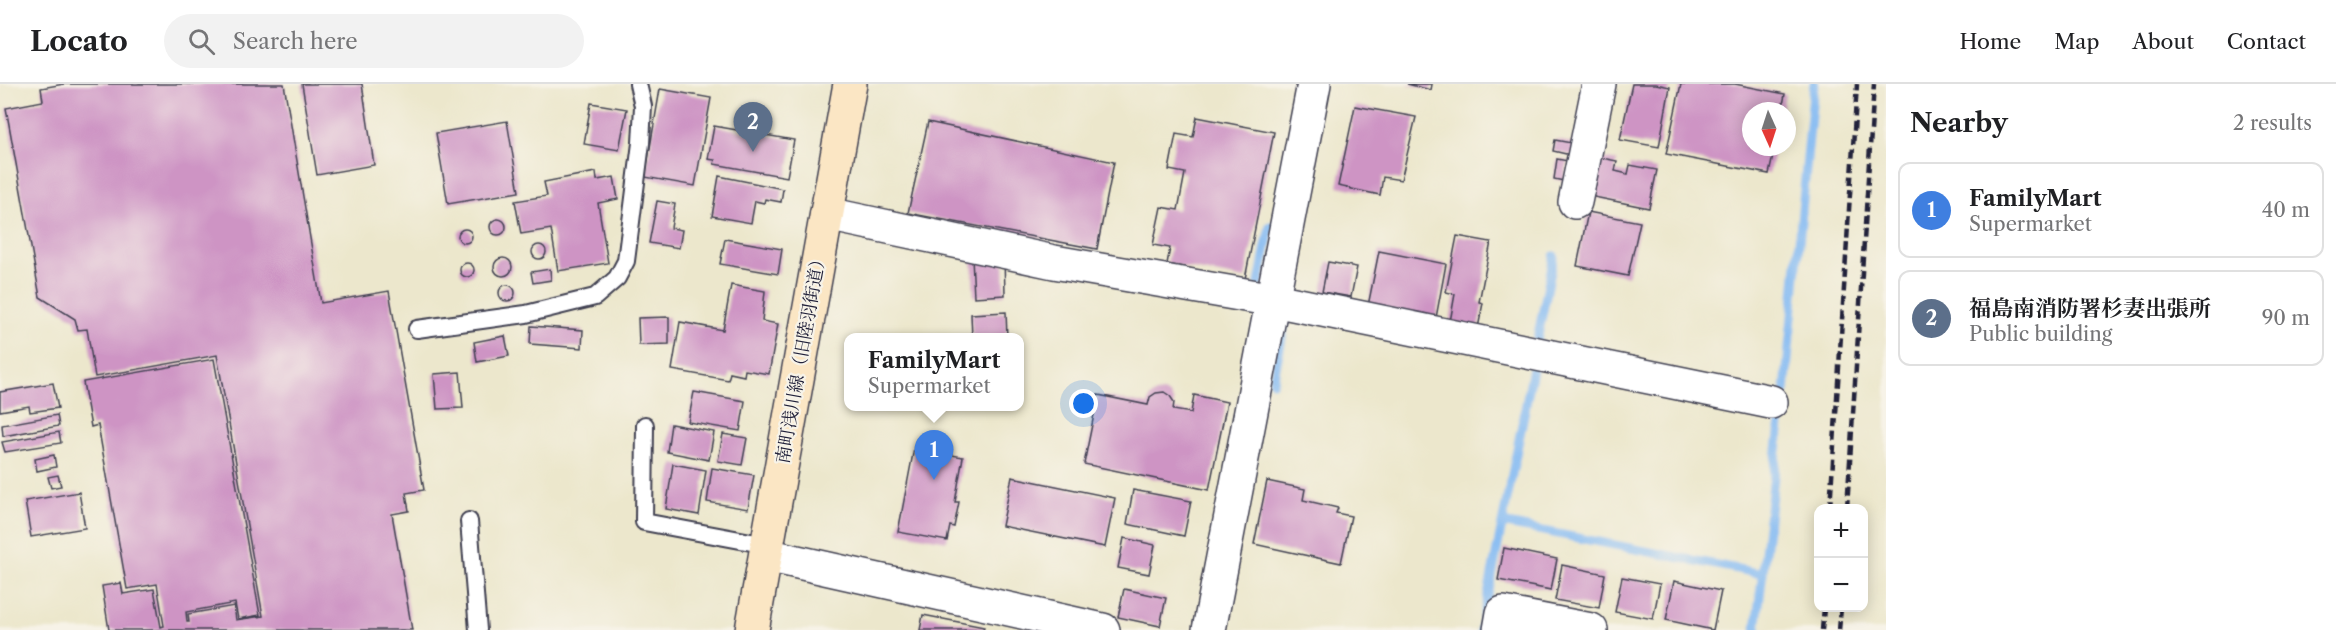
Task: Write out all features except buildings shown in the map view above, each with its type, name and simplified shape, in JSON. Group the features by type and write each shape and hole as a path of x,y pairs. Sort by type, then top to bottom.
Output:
{"street":[{"name":"南町浅川線（旧陸羽街道）","path":"752,630 850,84"},
{"path":"1209,630 1314,84"},
{"path":"1575,202 1599,84"},
{"path":"827,214 1054,262 1274,300 1771,402"},
{"path":"766,550 1103,630"},
{"path":"1500,630 1503,613 1591,630"}],"lane":[{"path":"417,329 526,314 595,297 617,278 626,261 641,143 643,106 638,84"},
{"path":"645,425 644,522 766,550"},
{"path":"469,521 478,630"}],"waterway":[{"path":"1785,391 1814,84"},
{"path":"1259,283 1270,226"},
{"path":"1537,340 1554,256"},
{"path":"1273,382 1288,308"},
{"path":"1481,630 1535,359"},
{"path":"1756,630 1781,416"},
{"path":"1502,523 1763,574"}],"railway":[{"path":"1830,504 1857,84"},
{"path":"1847,504 1874,84"},
{"path":"1822,630 1824,612"},
{"path":"1839,630 1841,612"}],"place":[{"name":"福島南消防署杉妻出張所","path":"753,152"},
{"name":"FamilyMart","path":"934,480"}]}
